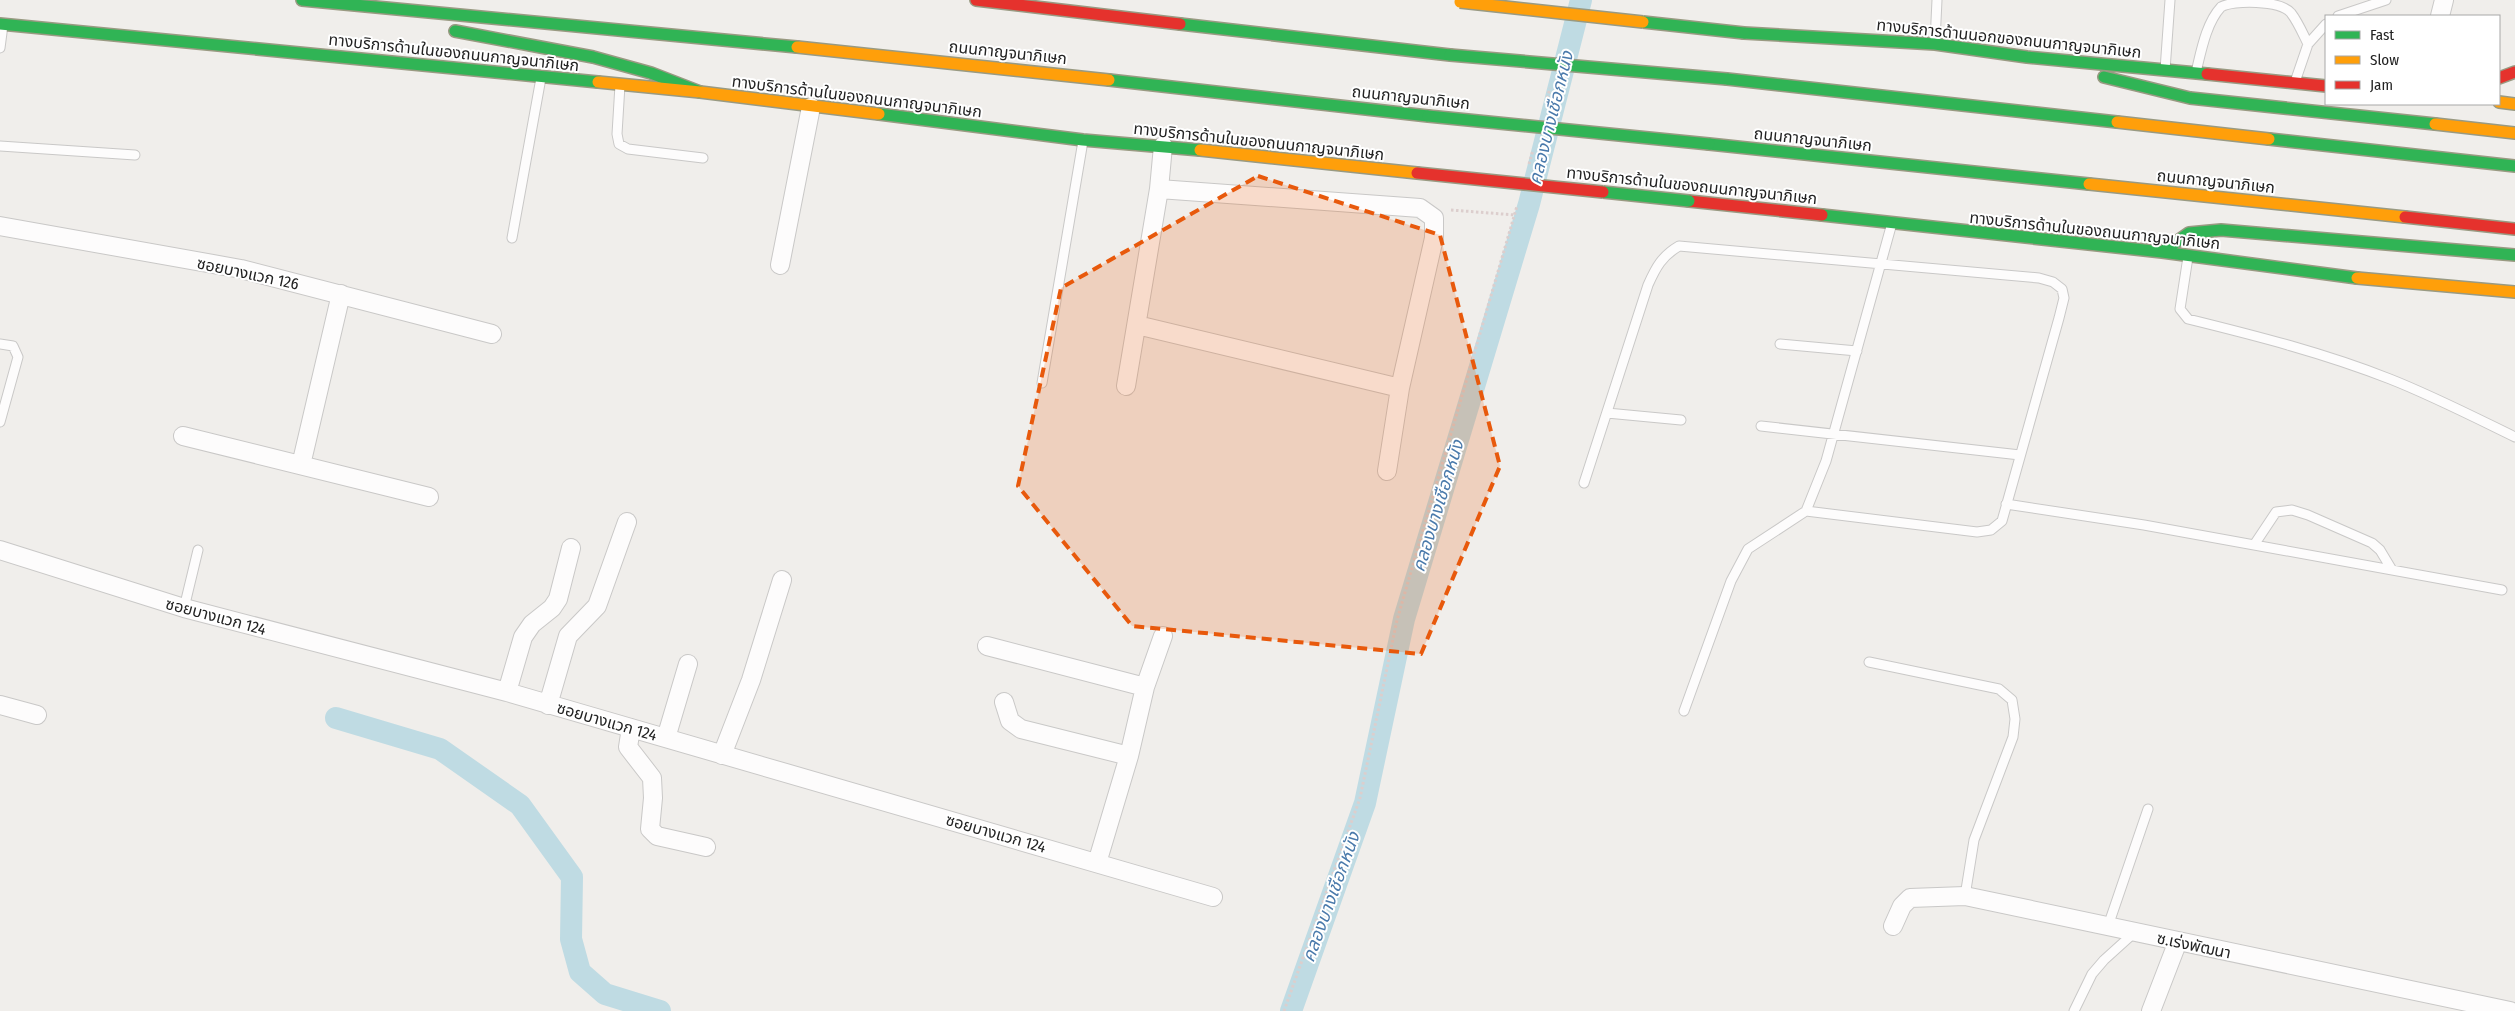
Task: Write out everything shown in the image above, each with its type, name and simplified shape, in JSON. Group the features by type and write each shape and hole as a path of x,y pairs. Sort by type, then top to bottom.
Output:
{"main road":[{"name":"ถนนกาญจนาภิเษก","path":"302,0 896,56 1428,116 2515,229"},
{"path":"976,0 1450,55 1727,79 2515,166"},
{"name":"ทางบริการด้านนอกของถนนกาญจนาภิเษก","path":"1455,1 1744,33 1935,44 2027,57 2325,86"},
{"path":"364,7 408,22"},
{"name":"ทางบริการด้านในของถนนกาญจนาภิเษก","path":"1,24 700,92 1083,140 1163,146 1688,201 2162,252 2317,274 2515,292"},
{"path":"447,30 593,57 651,73 700,92"},
{"path":"2027,57 2190,98 2515,133"},
{"path":"2500,78 2515,72"},
{"path":"2500,102 2515,104"},
{"path":"2162,252 2189,233 2221,230 2329,237 2515,255"}],"street":[{"path":"2440,15 2444,0"},
{"path":"780,265 811,107"},
{"path":"1126,386 1159,189 1163,146"},
{"path":"1159,189 1420,208 1434,218 1434,238 1400,388 1387,472"},
{"name":"ซอยบางแวก 126","path":"0,226 241,269 492,334"},
{"path":"301,465 341,294"},
{"path":"1137,325 1400,388"},
{"path":"183,436 429,497"},
{"path":"548,705 568,636 597,606 627,522"},
{"path":"506,692 523,638 532,624 552,608 558,599 570,548"},
{"name":"ซอยบางแวก 124","path":"0,550 184,608 506,692 1212,897"},
{"path":"722,755 751,680 782,580"},
{"path":"1097,863 1129,756 1145,687 1163,636"},
{"path":"987,646 1145,687"},
{"path":"666,738 688,664"},
{"path":"1004,702 1010,721 1021,729 1129,756"},
{"path":"0,705 37,716"},
{"path":"631,728 628,747 652,778 653,798 649,818 650,829 656,836 706,847"},
{"name":"ซ.เร่งพัฒนา","path":"1893,926 1902,906 1910,898 1965,896 2510,1011"},
{"path":"2151,1011 2178,941"}],"lane":[{"path":"1935,44 1937,0"},
{"path":"2165,71 2170,0"},
{"path":"2341,15 2386,0"},
{"path":"2195,74 2204,42 2213,20 2222,6 2237,1 2277,4 2290,12 2308,44"},
{"path":"0,48 1,24"},
{"path":"2294,83 2308,44 2325,25"},
{"path":"512,238 542,77"},
{"path":"620,85 616,134 619,144 628,149 703,158"},
{"path":"1042,383 1083,140"},
{"path":"0,146 135,155"},
{"path":"1684,711 1731,581 1748,549 1806,511 1826,461 1892,223"},
{"path":"1584,483 1648,285 1658,262 1666,253 1679,246 2039,278 2053,282 2062,289 2064,298 2059,318 2002,521 1991,530 1977,532 1806,511"},
{"path":"2188,256 2180,309 2188,320 2295,346 2339,360 2408,387 2515,437"},
{"path":"0,344 13,346 18,357 0,422"},
{"path":"1780,344 1857,351"},
{"path":"1607,412 1681,420"},
{"path":"1761,426 1833,432 2020,454"},
{"path":"2006,504 2144,525 2502,590"},
{"path":"2254,545 2276,512 2292,510 2372,543 2380,550 2392,570"},
{"path":"184,608 198,550"},
{"path":"1869,662 1999,689 2012,700 2015,719 2013,738 1974,840 1965,896"},
{"path":"2108,926 2148,809"},
{"path":"2074,1011 2092,974 2104,960 2135,932"}],"path":[{"path":"1544,112 1551,84"},
{"path":"1528,168 1536,140"},
{"path":"1284,1011 1360,798 1397,620 1518,205"},
{"path":"1420,208 1515,215"}],"highlighted area":[{"path":"1258,176 1440,235 1500,466 1421,654 1132,626 1018,486 1061,288"}],"waterway":[{"name":"คลองบางเชือกหนัง","path":"1291,1011 1365,803 1404,619 1529,204 1581,0"},
{"path":"336,718 440,749 520,805 572,877 571,939 580,972 605,994 660,1011"}],"traffic: fast":[{"path":"302,0 797,47"},
{"path":"1643,22 1744,33"},
{"path":"0,24 598,82"},
{"path":"1180,24 1450,55"},
{"path":"455,31 593,57 651,73 700,92"},
{"path":"1744,33 1935,44 2027,57 2207,74"},
{"path":"1450,55 1727,79"},
{"path":"2104,77 2190,98 2435,124"},
{"path":"1727,79 2117,122"},
{"path":"1109,80 1428,116"},
{"path":"879,114 1083,140 1200,150"},
{"path":"1428,116 1709,144"},
{"path":"2269,139 2515,166"},
{"path":"1709,144 2089,184"},
{"path":"1603,192 1689,201"},
{"path":"1822,215 2162,252 2357,278"},
{"path":"2162,252 2189,233 2221,230 2515,255"}],"traffic: slow":[{"path":"1460,2 1643,22"},
{"path":"797,47 1109,80"},
{"path":"598,82 700,92 879,114"},
{"path":"2500,102 2515,104"},
{"path":"2117,122 2269,139"},
{"path":"2435,124 2515,133"},
{"path":"1200,150 1417,173"},
{"path":"2089,184 2405,217"},
{"path":"2357,278 2515,292"}],"traffic: jam":[{"path":"976,0 1180,24"},
{"path":"2500,78 2515,72"},
{"path":"2207,74 2325,86"},
{"path":"1417,173 1603,192"},
{"path":"1689,201 1822,215"},
{"path":"2405,217 2515,229"}]}
